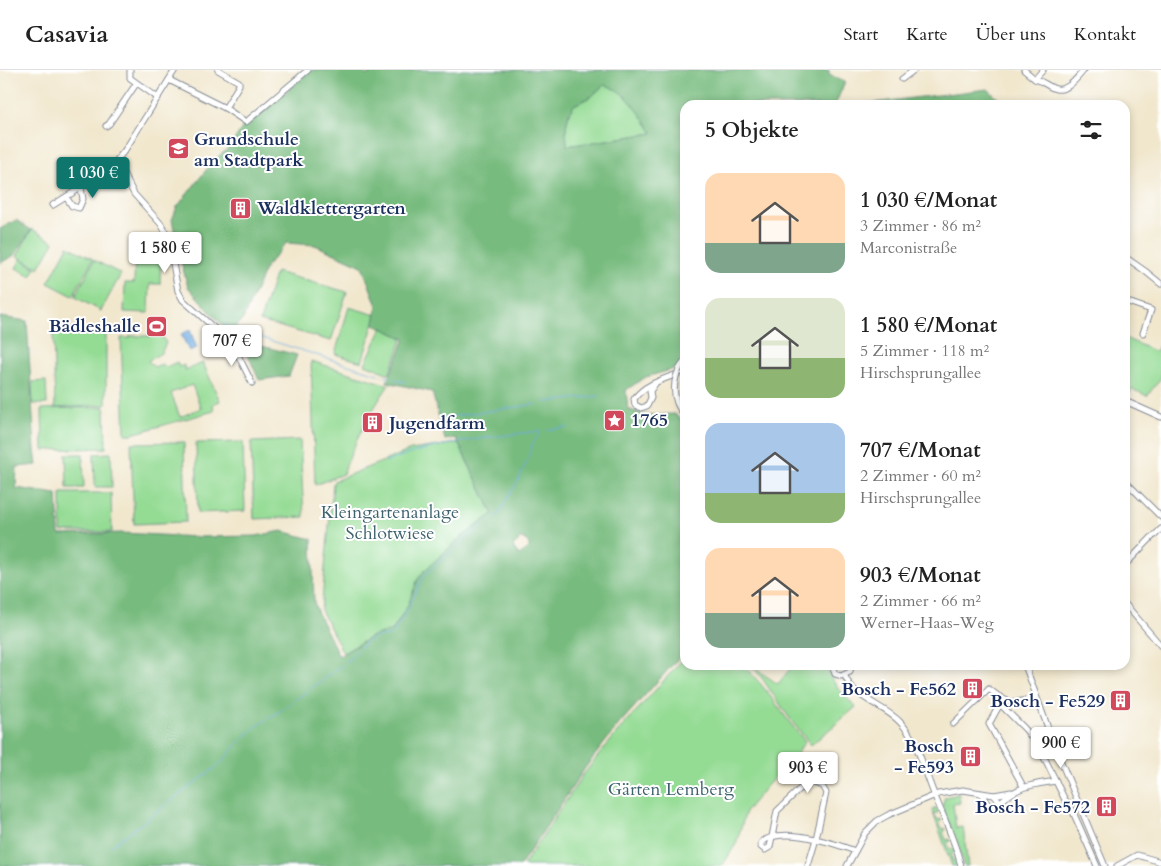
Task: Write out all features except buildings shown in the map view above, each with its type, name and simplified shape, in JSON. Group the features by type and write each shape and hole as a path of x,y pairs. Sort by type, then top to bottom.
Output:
{"street":[{"path":"130,70 130,78 158,98"},
{"path":"53,205 108,171 175,70"},
{"path":"218,70 239,82 239,86 225,108"},
{"path":"169,80 225,108 244,122 249,121 308,70"},
{"path":"902,79 914,70"},
{"path":"1024,70 1034,79 1044,82 1054,89 1062,89 1072,83 1084,70"},
{"path":"1034,79 1043,70"},
{"path":"106,126 136,84"},
{"path":"115,163 122,171 134,194 161,224 168,236 178,292 183,300 231,341 252,383"},
{"path":"66,197 72,206 79,208 83,199 81,188"},
{"path":"1130,260 1161,284"},
{"path":"1130,303 1150,310 1143,333"},
{"path":"680,368 675,376 674,385 677,404 680,408"},
{"path":"655,384 650,391 651,398 647,406 641,408 635,404 634,399 640,390 680,374"},
{"path":"1130,403 1161,416"},
{"path":"1130,486 1161,517"},
{"path":"1130,560 1161,529"},
{"path":"1130,610 1161,646"},
{"path":"834,670 835,674 845,676 850,670"},
{"path":"1027,670 1059,757 1105,866"},
{"path":"845,676 847,682 854,689 893,715 905,728 919,756 956,847 961,866"},
{"path":"953,724 989,689 1008,702 1026,701 1036,696"},
{"path":"1023,786 989,724 1000,704 1036,743 1065,800 1069,803 1097,866"},
{"path":"982,793 986,802 992,808 998,807 1000,802 1023,786 1056,780"},
{"path":"808,866 816,839 826,792 822,786 809,781 777,811 772,836 787,835 816,839 855,851"},
{"path":"847,866 865,833 877,821 888,815 935,796 962,790 994,795 1012,792"},
{"path":"994,795 1000,802"},
{"path":"1117,866 1137,855 1161,862"}],"green space":[{"path":"311,70 363,70 366,75 380,70 829,70 829,75 845,82 837,100 680,100 680,367 646,377 626,390 628,409 644,415 675,414 680,418 680,657 620,723 585,768 520,866 0,866 0,317 27,321 37,465 17,467 16,488 57,494 59,535 122,533 197,537 256,536 282,531 312,539 314,602 339,656 373,636 393,630 408,605 418,579 425,570 459,539 493,514 456,438 445,440 432,392 387,382 405,339 374,324 377,306 362,266 315,245 286,243 266,267 243,319 230,334 188,287 172,220 177,207 214,160 229,148 244,125 248,125","holes":["604,85 626,97 653,133 567,146 566,127 569,113 574,105 592,96","521,538 527,542 529,548 519,555 513,547"]},
{"path":"604,84 626,97 653,133 567,146 566,127 569,113 574,105 592,96"},
{"path":"988,89 1000,100 897,100"},
{"path":"16,220 31,230 15,255 0,263 0,229"},
{"path":"32,229 54,242 39,268 17,256"},
{"path":"68,246 93,259 73,296 48,283"},
{"path":"135,255 161,256 160,284 150,284 149,313 124,312 125,283 134,283"},
{"path":"21,259 36,268 31,276 16,268"},
{"path":"94,260 121,274 101,311 75,297"},
{"path":"276,272 347,292 331,341 260,321"},
{"path":"349,307 376,315 362,362 335,354"},
{"path":"382,328 403,338 389,374 365,364"},
{"path":"106,329 106,405 55,408 53,330"},
{"path":"130,336 162,336 166,343 161,353 148,361 154,367 162,364 166,367 177,362 179,367 184,365 185,370 203,363 220,401 213,404 214,411 132,434 125,434 121,338 130,338","holes":["192,385 201,408 180,417 171,393"]},
{"path":"1130,340 1156,352 1161,341 1161,378 1147,396 1132,389 1130,392"},
{"path":"242,341 297,355 289,376 259,380"},
{"path":"311,361 389,385 363,428 343,474 315,485"},
{"path":"46,381 47,404 33,404 32,382"},
{"path":"105,407 106,448 43,450 42,409"},
{"path":"300,440 304,517 254,519 251,442"},
{"path":"184,442 186,522 134,524 131,443"},
{"path":"243,442 245,511 198,513 196,443"},
{"name":"Kleingartenanlage Schlotwiese","path":"458,443 493,514 459,539 418,579 408,605 393,630 373,636 343,653 321,610 334,481 411,450"},
{"path":"111,453 112,487 95,487 94,454"},
{"path":"66,454 83,454 84,488 67,488"},
{"path":"61,493 111,493 112,532 61,532"},
{"name":"Gärten Lemberg","path":"680,663 680,670 747,670 760,683 805,741 795,757 772,780 746,811 736,844 722,866 523,866 583,775 622,727"},
{"path":"755,670 778,684 789,670 828,670 838,688 856,707 811,745 793,723"},
{"path":"959,794 960,803 953,804 956,828 963,827 968,866 964,866 958,844 942,806 945,797"},
{"path":"937,808 939,812 934,814 938,820 942,820 939,823 942,829 945,828 946,830 943,832 946,840 950,839 951,841 947,843 950,850 954,849 955,852 951,854 953,861 957,860 958,863 955,866 952,866 932,810"}],"water":[{"path":"190,330 197,348 189,351 181,334"}],"waterway":[{"path":"224,323 232,328"},
{"path":"243,332 390,378"},
{"path":"394,379 405,382"},
{"path":"545,402 600,396"},
{"path":"454,416 537,404"},
{"path":"547,430 568,427"},
{"path":"386,462 442,445 539,431"},
{"path":"346,662 365,643 375,637 389,636 394,632 409,607 424,575 476,530 498,515 520,477 533,443 541,431"},
{"path":"110,847 219,765 246,735 257,726 342,665"}],"place":[{"name":"Grundschule am Stadtpark","path":"178,149"},
{"name":"Waldklettergarten","path":"241,208"},
{"name":"Bädleshalle","path":"157,326"},
{"name":"1765","path":"615,420"},
{"name":"Jugendfarm","path":"373,423"},
{"name":"Bosch - Fe562","path":"972,689"},
{"name":"Bosch - Fe529","path":"1121,701"},
{"name":"Bosch - Fe593","path":"970,756"},
{"name":"Bosch - Fe572","path":"1106,807"}]}
